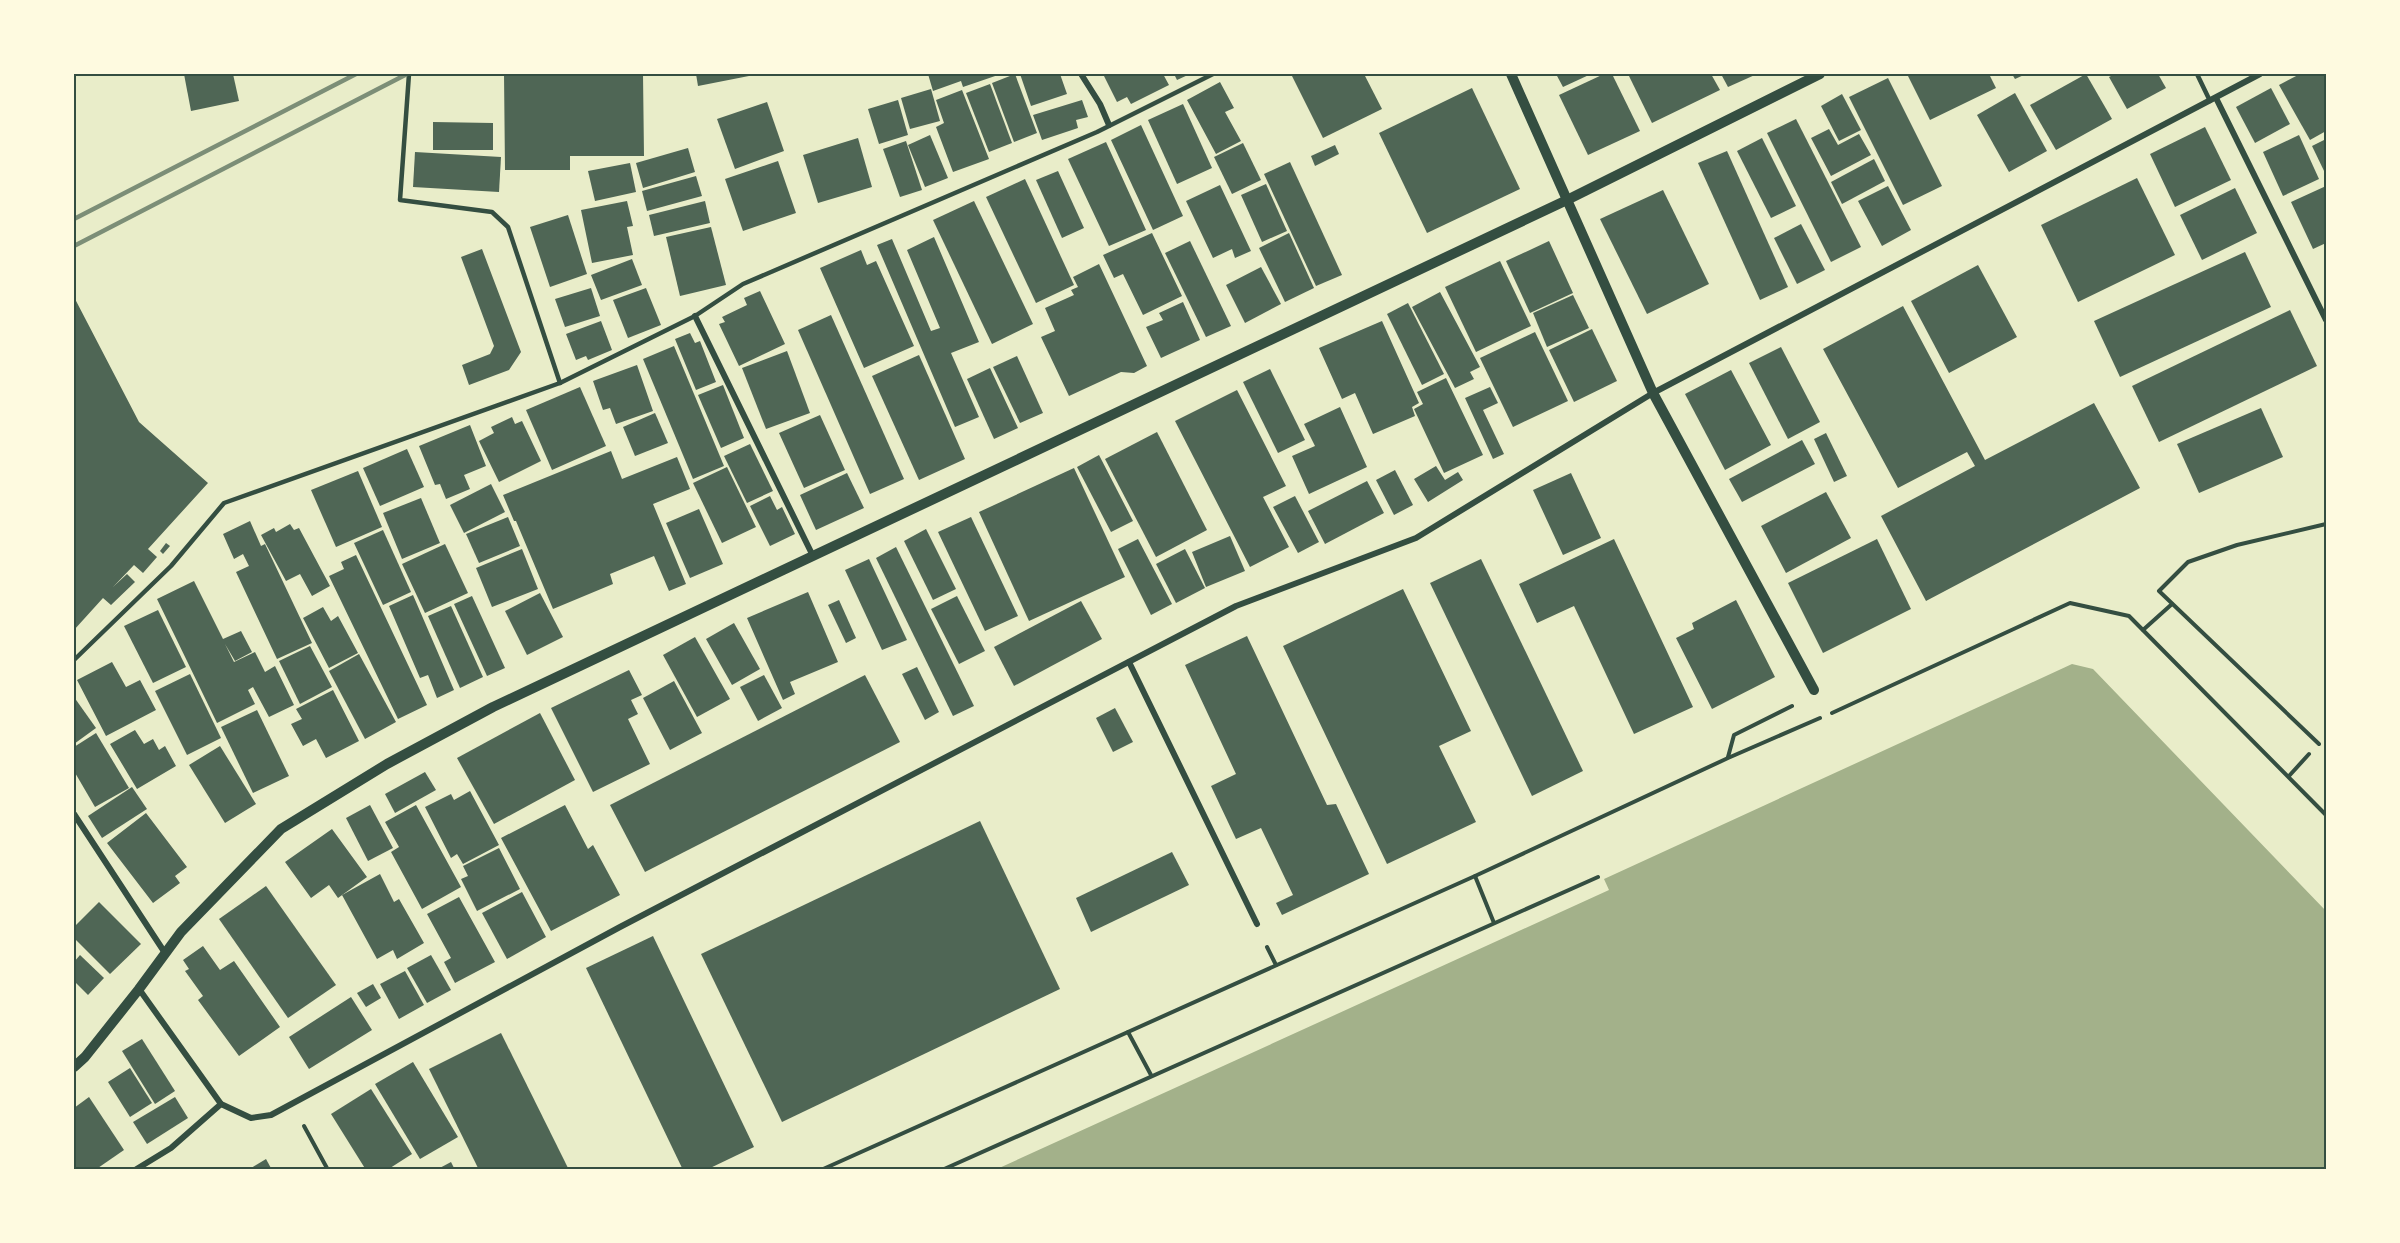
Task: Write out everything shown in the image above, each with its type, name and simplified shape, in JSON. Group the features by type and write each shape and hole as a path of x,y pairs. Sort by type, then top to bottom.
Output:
{"street":[{"path":"1081,74 1100,104 1109,125"},
{"path":"1511,74 1653,393 1814,690"},
{"path":"74,1067 85,1057 165,952 209,901 281,829 387,764 493,707 1567,200 1820,74"},
{"path":"139,989 221,1104 251,1118 271,1115 620,927 1236,606 1416,538 1653,393 2260,74"},
{"path":"2213,99 2326,320"},
{"path":"695,315 813,556"},
{"path":"1129,662 1257,924"},
{"path":"74,814 165,952"},
{"path":"135,1170 171,1148 221,1104"}],"lane":[{"path":"409,74 400,200 492,212 508,227 560,383"},
{"path":"74,660 171,566 224,503 560,383 695,315 743,284 1087,136 1213,74"},
{"path":"2197,74 2213,99"}],"path":[{"path":"2319,744 2160,591 2188,562 2237,545 2326,524"},
{"path":"822,1170 1475,876 2070,603 2128,616 2326,815"},
{"path":"2143,630 2172,603"},
{"path":"1728,758 1734,735 1793,706 1814,690"},
{"path":"2289,776 2309,754"},
{"path":"1475,876 1494,923"},
{"path":"942,1170 1598,877"},
{"path":"1128,1032 1151,1075"},
{"path":"292,1104 328,1170"}],"shaded area":[{"path":"2072,664 2093,669 2326,911 2326,1169 997,1169 1609,890 1604,879"}],"building":[{"path":"184,74 233,74 239,101 191,111"},
{"path":"504,74 643,74 644,156 570,156 570,170 505,170"},
{"path":"696,74 753,74 754,75 698,86"},
{"path":"928,74 1001,74 963,87 961,81 933,91"},
{"path":"1015,74 1037,133 1014,142 992,83"},
{"path":"1020,74 1060,74 1067,94 1031,106"},
{"path":"1103,74 1163,74 1169,85 1131,104 1127,97 1117,102"},
{"path":"1174,74 1190,74 1177,80"},
{"path":"1291,74 1364,74 1382,109 1323,138"},
{"path":"1556,74 1591,74 1563,87"},
{"path":"1604,74 1612,74 1640,131 1588,155 1559,95"},
{"path":"1628,74 1711,74 1720,90 1652,123"},
{"path":"1721,74 1757,74 1728,87"},
{"path":"1907,74 1989,74 1996,88 1930,120"},
{"path":"2012,74 2026,74 2015,79"},
{"path":"2086,74 2112,119 2056,150 2030,105"},
{"path":"2115,74 2158,74 2166,88 2127,109 2109,77"},
{"path":"2300,74 2326,74 2326,131 2310,140 2279,85"},
{"path":"1888,78 1942,186 1903,205 1849,97"},
{"path":"1220,82 1234,108 1225,112 1241,141 1216,154 1187,100"},
{"path":"990,84 1012,143 989,152 966,93"},
{"path":"1472,88 1520,189 1427,233 1379,133"},
{"path":"2271,88 2290,124 2255,143 2236,107"},
{"path":"931,89 940,121 910,129 901,98"},
{"path":"962,90 989,159 953,172 936,127 944,123 936,100"},
{"path":"2015,93 2047,151 2009,172 1977,115"},
{"path":"1842,94 1861,130 1839,141 1821,106"},
{"path":"898,100 908,135 879,144 868,109"},
{"path":"1082,100 1088,117 1076,120 1078,128 1042,140 1033,115"},
{"path":"767,102 784,151 735,169 717,119"},
{"path":"1183,104 1212,168 1177,184 1148,120"},
{"path":"1796,119 1861,247 1831,262 1767,133"},
{"path":"433,122 493,123 493,150 433,150"},
{"path":"1141,125 1183,216 1153,230 1111,140"},
{"path":"2205,127 2231,180 2175,207 2150,154"},
{"path":"1829,129 1838,145 1859,134 1871,155 1831,176 1811,138"},
{"path":"930,135 948,178 925,187 908,145"},
{"path":"2299,135 2319,179 2283,196 2263,152"},
{"path":"858,138 872,187 818,203 803,155"},
{"path":"1762,138 1796,206 1771,218 1737,151"},
{"path":"2326,139 2326,175 2312,146"},
{"path":"906,141 922,190 900,197 883,149"},
{"path":"1106,142 1146,230 1109,246 1068,159"},
{"path":"1243,143 1261,180 1232,194 1214,157"},
{"path":"1335,145 1339,154 1315,166 1311,156"},
{"path":"688,148 695,172 643,188 636,163"},
{"path":"1727,151 1788,287 1760,300 1698,163"},
{"path":"415,152 501,157 499,192 413,187"},
{"path":"1874,159 1885,181 1842,204 1831,182"},
{"path":"778,161 796,213 743,231 725,179"},
{"path":"1290,162 1342,275 1316,286 1264,174"},
{"path":"630,163 636,192 595,201 588,171"},
{"path":"1058,171 1084,228 1062,238 1036,180"},
{"path":"696,176 702,196 647,211 642,191"},
{"path":"2137,178 2175,255 2078,302 2041,225"},
{"path":"1025,179 1074,285 1036,303 986,197"},
{"path":"1266,184 1287,231 1262,242 1241,195"},
{"path":"1220,185 1251,251 1235,258 1232,249 1213,258 1186,201"},
{"path":"1888,186 1911,230 1882,246 1858,201"},
{"path":"2326,186 2326,243 2313,249 2291,202"},
{"path":"2235,188 2257,233 2202,260 2180,215"},
{"path":"1663,190 1709,284 1647,314 1600,219"},
{"path":"627,201 633,226 627,227 633,255 592,263 581,210"},
{"path":"705,201 710,223 654,236 649,215"},
{"path":"974,201 1033,324 992,344 933,220"},
{"path":"568,215 587,274 550,287 530,227"},
{"path":"1801,224 1825,270 1797,284 1774,238"},
{"path":"711,227 726,285 680,296 666,237"},
{"path":"1152,233 1182,296 1143,315 1123,274 1114,278 1103,255"},
{"path":"1289,233 1314,288 1285,302 1259,248"},
{"path":"934,237 979,342 951,353 979,417 955,427 877,245 892,239 931,331 940,328 907,250"},
{"path":"1190,241 1231,326 1206,337 1165,253"},
{"path":"1549,241 1573,293 1530,313 1506,261"},
{"path":"482,249 521,352 509,370 469,385 462,365 490,354 494,346 461,257"},
{"path":"861,250 867,265 876,261 914,346 864,368 820,268"},
{"path":"2245,252 2271,307 2120,377 2094,321"},
{"path":"632,259 642,285 601,300 591,275"},
{"path":"1500,261 1531,326 1476,352 1445,287"},
{"path":"1099,264 1147,366 1134,373 1121,372 1069,396 1041,337 1055,331 1045,308 1074,295 1071,290 1078,287 1073,277"},
{"path":"1978,265 2017,337 1949,373 1911,301"},
{"path":"1261,267 1281,304 1245,323 1226,285"},
{"path":"591,288 600,316 565,327 555,299"},
{"path":"646,288 661,325 628,338 613,300"},
{"path":"760,291 785,344 739,366 719,324 725,322 722,317 747,305 744,298"},
{"path":"1440,292 1480,367 1470,372 1474,379 1455,388 1412,307"},
{"path":"1573,295 1589,328 1547,347 1533,313"},
{"path":"74,297 139,422 208,483 148,549 157,557 143,573 134,565 113,587 127,574 135,582 111,605 103,598 74,630"},
{"path":"1183,302 1200,340 1161,358 1146,327 1163,320 1159,313"},
{"path":"1408,303 1444,374 1422,385 1387,314"},
{"path":"1903,306 1985,460 2094,403 2140,488 1926,601 1881,516 1975,466 1967,452 1898,488 1823,349"},
{"path":"2290,310 2317,366 2159,442 2132,386"},
{"path":"831,315 904,479 870,494 798,330"},
{"path":"601,321 612,350 588,360 586,356 576,360 566,334"},
{"path":"1382,321 1419,403 1412,407 1415,416 1373,434 1355,393 1342,399 1319,348"},
{"path":"1592,329 1617,381 1574,402 1549,350"},
{"path":"1535,332 1568,401 1513,427 1480,358"},
{"path":"690,333 695,343 700,341 716,382 696,390 675,339"},
{"path":"674,346 724,466 693,479 643,359"},
{"path":"1781,347 1820,422 1788,439 1749,363"},
{"path":"787,351 810,413 766,429 742,368"},
{"path":"919,355 965,459 919,480 872,376"},
{"path":"1017,356 1043,413 1020,423 993,367"},
{"path":"637,365 653,411 616,424 610,408 603,410 593,381"},
{"path":"990,368 1018,428 994,439 967,379"},
{"path":"1270,369 1305,440 1278,453 1243,382"},
{"path":"1731,370 1771,445 1725,470 1685,394"},
{"path":"1446,378 1483,455 1444,473 1414,409 1423,404 1417,392"},
{"path":"723,385 744,438 721,448 698,395"},
{"path":"580,387 606,446 552,470 526,410"},
{"path":"1490,387 1498,403 1483,410 1504,454 1493,459 1465,398"},
{"path":"1237,390 1286,486 1263,497 1289,547 1250,567 1175,421"},
{"path":"1340,407 1367,467 1309,494 1292,456 1315,446 1304,424"},
{"path":"2261,408 2283,457 2199,493 2177,444"},
{"path":"655,413 668,443 635,456 623,427"},
{"path":"820,415 845,470 804,488 779,433"},
{"path":"512,417 515,424 522,421 541,461 499,482 479,441 494,433 491,427"},
{"path":"470,425 486,466 464,475 470,489 446,499 440,484 435,485 419,446"},
{"path":"1157,432 1207,530 1156,557 1105,459"},
{"path":"1826,433 1847,476 1834,482 1814,439"},
{"path":"1802,440 1815,464 1742,502 1729,479"},
{"path":"750,444 773,491 747,503 724,456"},
{"path":"407,449 424,487 380,506 363,468"},
{"path":"611,451 622,479 677,457 690,489 653,504 686,584 669,591 654,556 610,574 613,584 553,609 503,495"},
{"path":"1099,455 1133,521 1111,532 1077,467"},
{"path":"1436,466 1445,480 1458,472 1463,480 1428,502 1414,479"},
{"path":"727,467 756,527 722,543 693,483"},
{"path":"1074,468 1125,577 1029,621 979,512"},
{"path":"1395,470 1413,505 1394,515 1376,480"},
{"path":"358,471 382,527 336,547 311,490"},
{"path":"847,473 864,508 816,530 800,495"},
{"path":"1571,473 1601,538 1563,555 1533,490"},
{"path":"1367,481 1384,513 1325,544 1308,511"},
{"path":"491,484 505,512 464,533 450,505"},
{"path":"1826,492 1851,538 1786,573 1761,526"},
{"path":"770,496 777,510 782,507 795,534 770,546 750,506"},
{"path":"1295,496 1319,542 1298,553 1273,507"},
{"path":"421,498 440,543 402,559 383,513"},
{"path":"699,509 723,564 690,578 666,523"},
{"path":"508,517 520,546 479,563 466,534"},
{"path":"971,517 1018,616 985,631 938,532"},
{"path":"250,521 261,546 265,544 312,643 277,659 236,572 249,566 243,554 234,559 223,534"},
{"path":"290,524 294,530 299,528 330,586 312,596 300,574 286,581 261,535 274,528 276,532"},
{"path":"926,529 956,589 933,600 904,541"},
{"path":"383,530 411,592 383,605 354,543"},
{"path":"1230,536 1245,571 1206,587 1192,552"},
{"path":"1138,539 1172,604 1151,615 1118,549"},
{"path":"1614,539 1693,707 1634,734 1574,606 1537,623 1519,584"},
{"path":"1877,539 1911,609 1823,653 1788,583"},
{"path":"166,543 170,546 163,554 160,551"},
{"path":"445,544 468,593 425,613 402,564"},
{"path":"896,547 974,706 953,716 876,558"},
{"path":"522,549 538,589 492,607 476,568"},
{"path":"1185,549 1205,588 1176,603 1156,564"},
{"path":"356,555 427,705 398,719 329,576 344,569 341,562"},
{"path":"869,559 907,640 882,650 845,570"},
{"path":"1481,559 1583,771 1532,796 1430,583"},
{"path":"194,581 223,639 241,631 252,652 235,661 225,644 234,662 255,652 265,672 275,666 294,705 269,717 253,687 248,690 255,704 217,723 157,599"},
{"path":"1403,589 1471,731 1439,746 1476,822 1387,864 1283,646"},
{"path":"808,592 838,662 790,682 795,694 783,700 747,618"},
{"path":"540,593 563,637 527,655 505,611"},
{"path":"413,595 454,690 437,698 428,675 420,678 389,606"},
{"path":"472,596 505,668 487,676 454,604"},
{"path":"957,596 985,651 959,664 931,609"},
{"path":"839,600 856,638 846,643 828,605"},
{"path":"1736,600 1775,677 1712,709 1676,638 1694,629 1692,623"},
{"path":"1081,601 1102,639 1014,686 994,647"},
{"path":"451,606 483,677 460,688 428,616"},
{"path":"323,607 331,621 338,616 358,653 329,668 303,618"},
{"path":"158,610 186,667 153,683 124,626"},
{"path":"734,623 760,669 732,685 706,639"},
{"path":"1247,636 1327,805 1336,804 1369,874 1282,915 1276,903 1293,895 1261,828 1236,839 1211,786 1236,774 1185,665"},
{"path":"695,637 730,699 697,717 663,655"},
{"path":"310,646 332,687 300,704 279,661"},
{"path":"359,654 396,722 365,739 329,671"},
{"path":"112,662 126,687 140,680 156,710 106,736 77,680"},
{"path":"917,667 939,712 925,720 902,674"},
{"path":"629,670 642,695 631,700 638,714 628,719 650,764 593,792 551,708"},
{"path":"190,674 221,738 187,755 155,691"},
{"path":"764,675 782,708 758,721 740,687"},
{"path":"865,675 900,742 645,872 610,805"},
{"path":"674,681 702,733 670,750 643,698"},
{"path":"333,690 359,741 326,758 316,739 303,746 291,724 302,719 296,709"},
{"path":"74,697 96,728 74,744"},
{"path":"1115,708 1133,742 1113,752 1096,718"},
{"path":"257,710 289,776 253,793 221,727"},
{"path":"540,713 575,780 494,824 457,758"},
{"path":"135,730 144,744 153,739 159,750 165,746 176,766 137,789 110,744"},
{"path":"96,733 129,788 95,807 74,771 74,747"},
{"path":"220,746 256,804 225,823 189,765"},
{"path":"425,772 436,790 395,813 385,794"},
{"path":"132,787 147,809 102,838 88,816"},
{"path":"470,791 499,845 463,864 457,854 451,858 425,807 451,794 454,800"},
{"path":"370,805 393,848 368,861 346,818"},
{"path":"416,805 461,887 422,909 391,852 399,847 385,822"},
{"path":"565,805 588,849 593,845 620,895 551,931 501,838"},
{"path":"146,813 187,867 175,876 180,883 153,903 107,843"},
{"path":"980,821 1060,989 782,1122 701,954"},
{"path":"332,829 367,877 338,898 329,885 311,898 285,862"},
{"path":"499,848 520,889 477,911 461,879 468,876 463,866"},
{"path":"1172,852 1189,885 1091,932 1076,898"},
{"path":"380,874 394,902 399,899 424,943 397,959 393,950 377,959 342,895"},
{"path":"266,886 336,985 288,1018 219,919"},
{"path":"522,892 546,937 507,959 482,913"},
{"path":"459,897 495,962 455,983 444,962 451,958 427,914"},
{"path":"99,902 141,944 110,974 74,938 74,927"},
{"path":"653,936 754,1147 706,1170 683,1170 586,968"},
{"path":"203,946 220,970 234,961 280,1027 239,1056 198,1000 203,996 185,971 189,969 183,960"},
{"path":"80,955 104,978 88,995 74,981 74,962"},
{"path":"431,955 451,990 427,1003 407,968"},
{"path":"405,971 424,1005 399,1019 380,984"},
{"path":"373,984 381,998 366,1007 357,993"},
{"path":"351,997 372,1030 309,1069 289,1037"},
{"path":"501,1033 569,1170 479,1170 429,1069"},
{"path":"142,1039 175,1091 155,1104 122,1051"},
{"path":"413,1062 458,1137 420,1159 375,1084"},
{"path":"130,1068 152,1103 130,1117 108,1082"},
{"path":"371,1089 412,1154 387,1170 366,1170 331,1114"},
{"path":"89,1097 124,1150 95,1170 74,1170 74,1108"},
{"path":"175,1097 188,1118 147,1144 133,1122"},
{"path":"266,1159 272,1170 248,1170"},
{"path":"451,1162 455,1170 436,1170"}],"railway":[{"path":"74,219 356,74"},
{"path":"74,246 407,74"}]}
